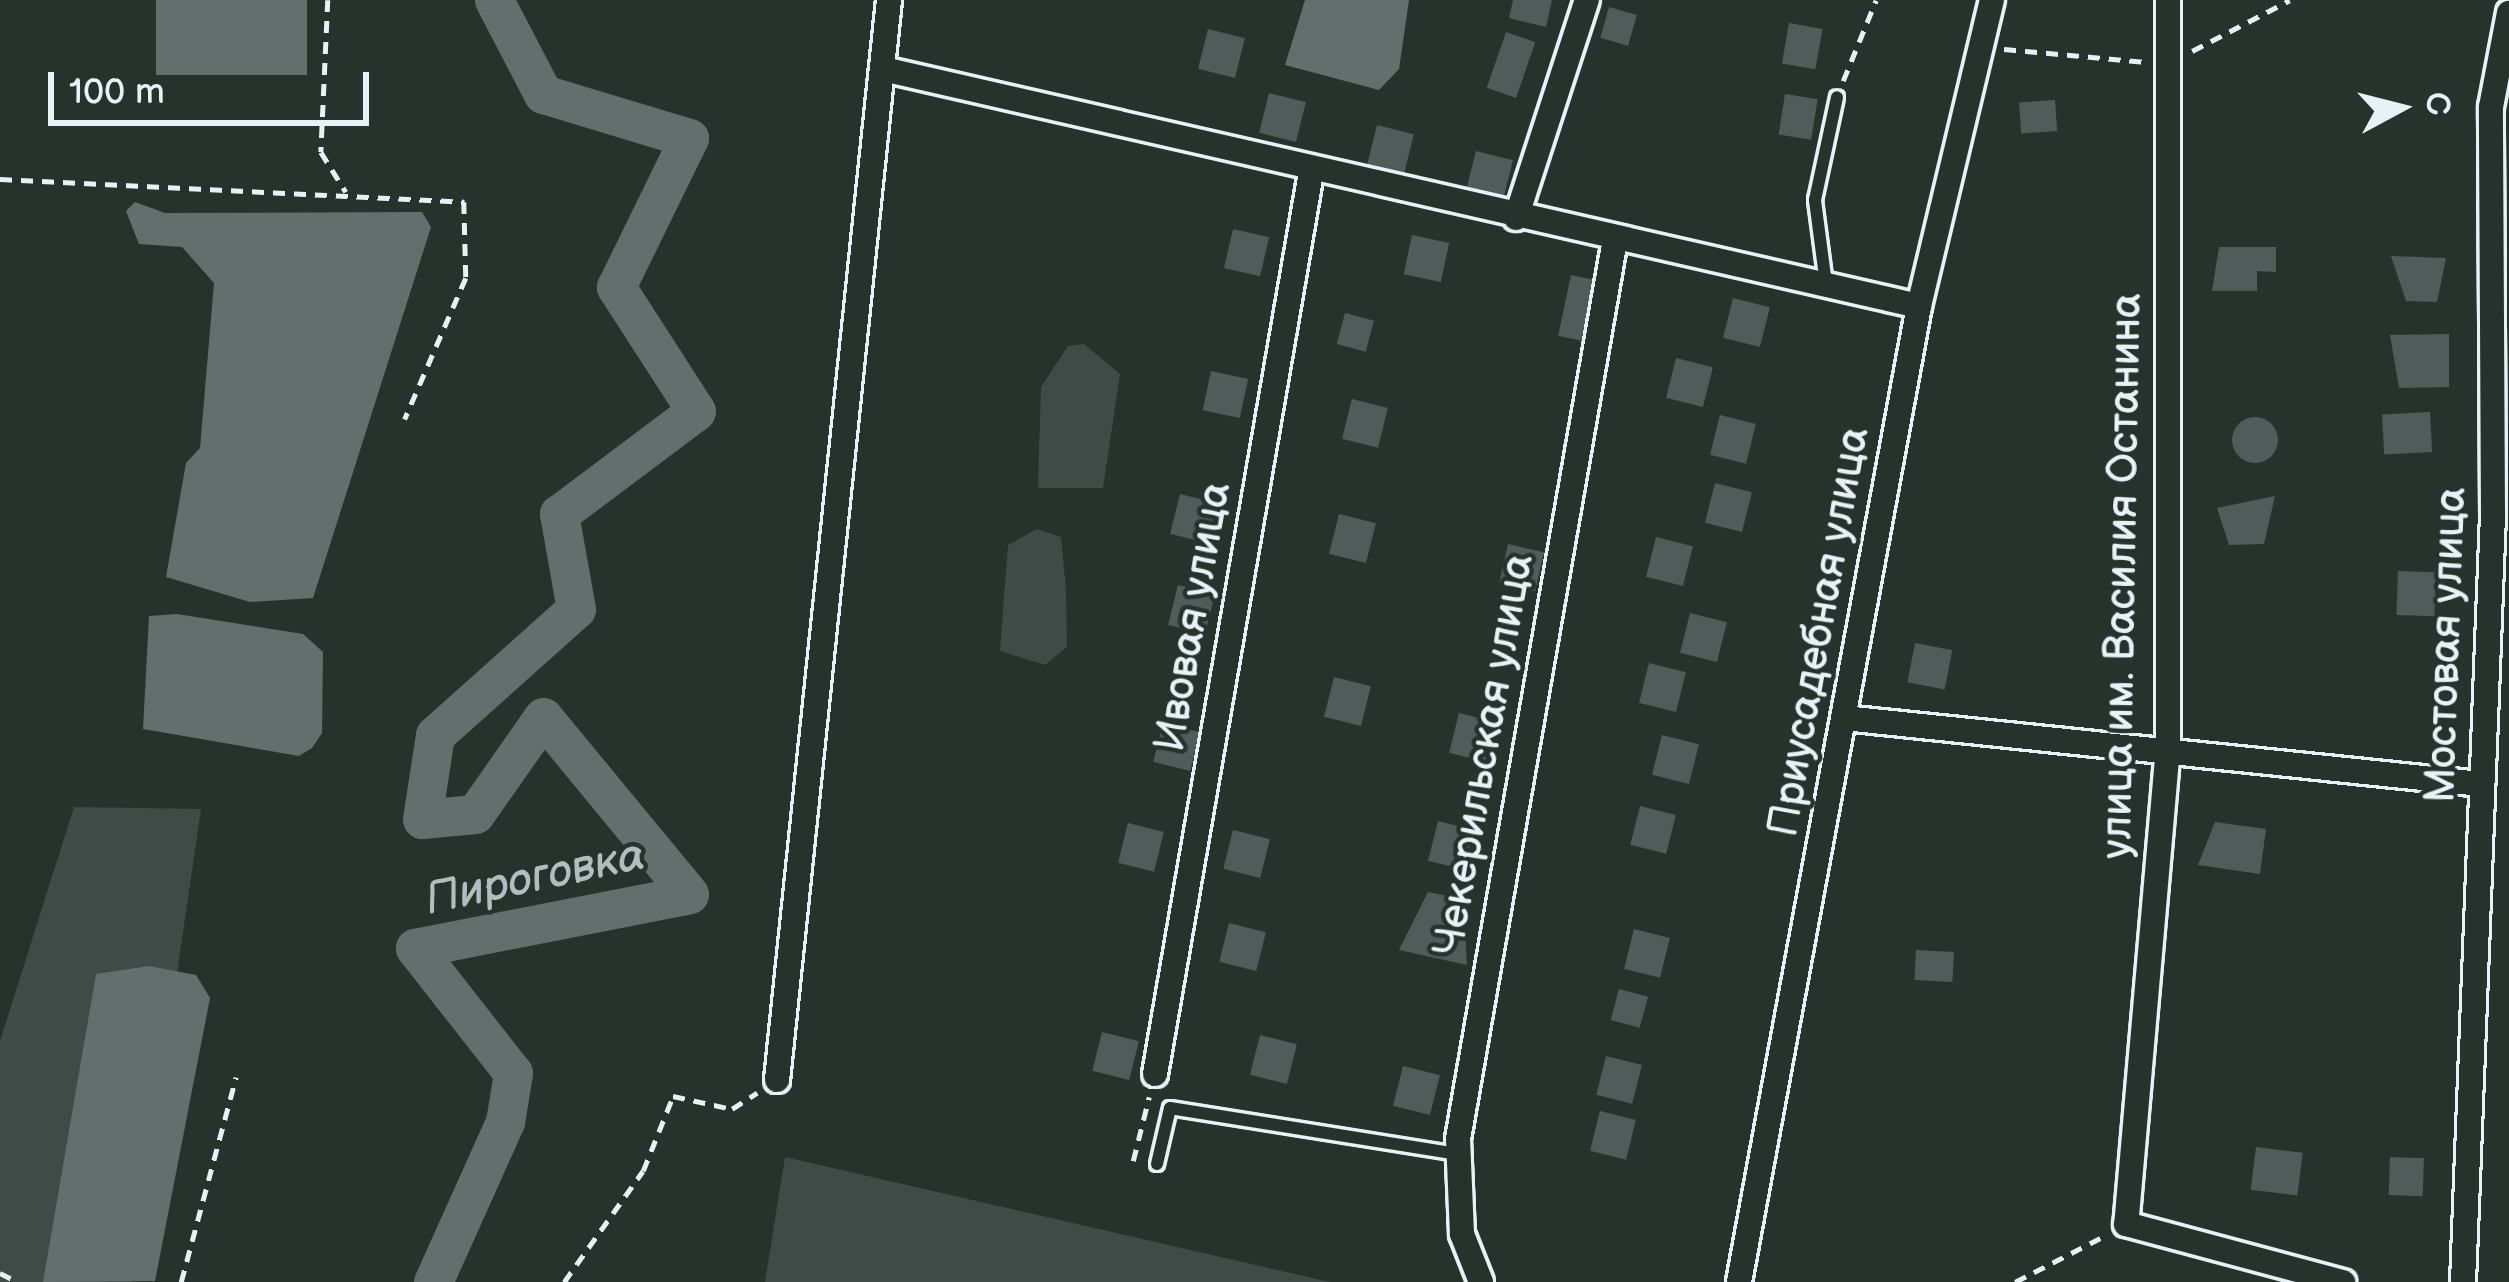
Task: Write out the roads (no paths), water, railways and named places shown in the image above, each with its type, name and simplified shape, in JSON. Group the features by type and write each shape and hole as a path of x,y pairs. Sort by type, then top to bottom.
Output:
{"street":[{"path":"777,1080 889,0"},
{"path":"1516,218 1586,0"},
{"name":"Приусадебная улица","path":"1739,1282 1918,306 1992,0"},
{"name":"улица им. Василия Останина","path":"2168,0 2168,747 2126,1224 2343,1282"},
{"name":"Мостовая улица","path":"2463,1282 2481,784 2491,107 2509,13"},
{"path":"883,69 1311,173 1918,306"},
{"name":"Ивовая улица","path":"1155,1074 1311,173"},
{"name":"Чекерильская улица","path":"1480,1282 1462,1234 1458,1154 1615,239"},
{"path":"1844,718 2032,743 2168,747 2481,784"}],"lane":[{"path":"1826,286 1815,200 1837,97"},
{"path":"1157,1164 1170,1108 1458,1154"}],"waterway":[{"name":"Пироговка","path":"433,1282 505,1122 513,1073 415,948 689,894 543,717 475,814 422,819 435,735 576,609 559,514 696,411 616,287 689,138 543,94 494,0"}]}
